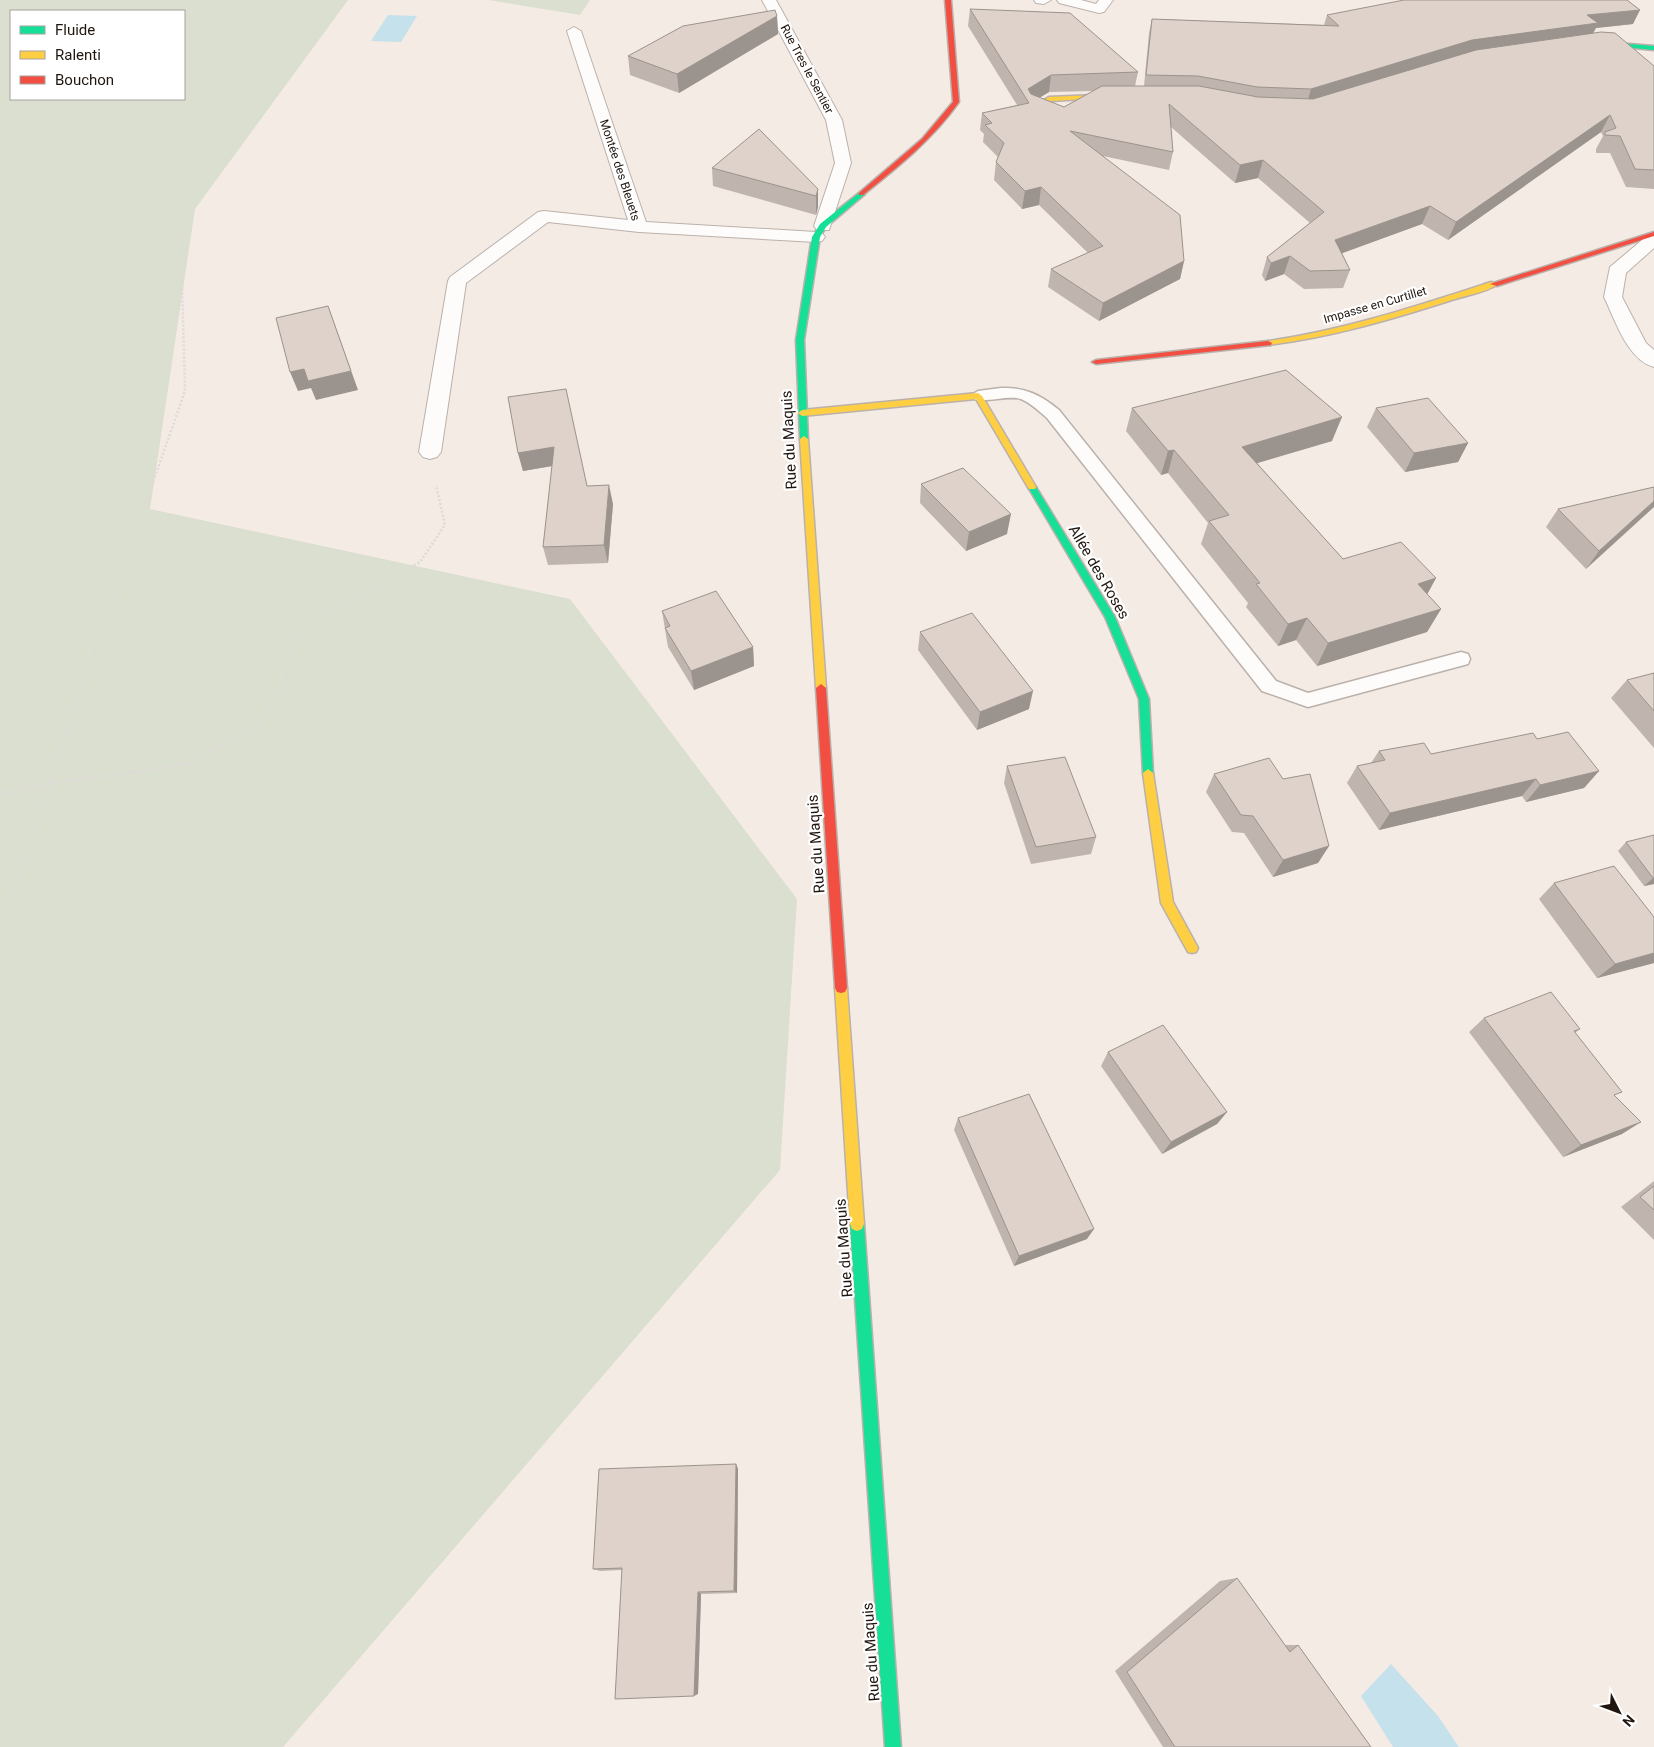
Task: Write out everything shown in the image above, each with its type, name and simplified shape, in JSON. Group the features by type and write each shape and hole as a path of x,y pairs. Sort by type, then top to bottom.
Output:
{"street":[{"name":"Rue Tres le Sentier","path":"769,0 834,120 843,163 819,232"},
{"path":"819,232 919,144 950,113 956,102 948,0"},
{"path":"1064,0 1099,8 1106,0"},
{"name":"Montée des Bleuets","path":"574,31 639,227 819,232"},
{"path":"1583,45 1593,43 1654,48"},
{"path":"1098,96 1070,111 1062,118 1035,107 1049,98 1098,96 1133,96"},
{"path":"430,452 457,281 544,216 639,227"},
{"name":"Rue du Maquis","path":"819,232 800,340 802,413 893,1747"},
{"name":"Impasse en Curtillet","path":"1096,362 1291,341 1355,327 1654,234"},
{"path":"1654,239 1617,271 1613,297 1638,346 1654,361"},
{"path":"802,413 978,396"},
{"name":"Allée des Roses","path":"978,396 1110,617 1144,699 1148,772 1167,902 1192,948"}],"lane":[{"path":"978,396 1014,391 1037,399 1053,414 1269,686 1308,700 1461,659"}],"path":[{"path":"0,930 185,391 180,212 320,0"},
{"path":"0,794 49,784 188,764 259,724 287,682 289,643 324,613 420,562 445,525 430,452"}],"green space":[{"path":"0,0 348,0 195,209 150,509 570,599 797,899 780,1170 283,1747 0,1747"},
{"path":"489,0 590,0 580,15"}],"water":[{"path":"388,15 417,16 401,42 371,41"},
{"path":"1391,1664 1438,1716 1459,1747 1393,1747 1361,1696"}],"building":[{"path":"1404,0 1627,0 1640,10 1587,15 1598,23 1472,40 1311,89 1257,87 1198,76 1146,75 1152,19 1339,26 1327,15"},
{"path":"970,9 1070,13 1138,72 1051,75 1028,89 1031,94 1064,107 1102,86 1199,86 1258,97 1313,99 1476,50 1601,32 1615,33 1654,66 1654,170 1635,169 1620,136 1605,135 1605,132 1616,128 1610,115 1456,222 1430,206 1335,240 1350,270 1310,271 1290,256 1271,263 1267,257 1324,212 1263,160 1240,165 1169,104 1173,152 1070,131 1180,215 1184,261 1103,303 1051,269 1103,246 1041,187 1025,191 996,162 1004,143 985,125 992,123 982,113 1029,103"},
{"path":"775,10 777,16 677,74 628,56 683,26"},
{"path":"759,129 818,189 816,196 712,168"},
{"path":"328,306 351,371 308,381 304,369 290,372 276,318"},
{"path":"1286,370 1342,417 1242,447 1343,559 1401,542 1436,578 1418,584 1441,609 1328,643 1307,618 1288,624 1256,584 1260,583 1209,521 1229,515 1174,450 1168,451 1132,408"},
{"path":"566,389 587,486 609,485 604,545 543,547 554,447 518,453 508,397"},
{"path":"1428,398 1468,443 1414,453 1376,408"},
{"path":"963,468 1011,514 969,532 921,484"},
{"path":"1654,487 1654,501 1599,551 1558,509"},
{"path":"716,591 753,647 691,671 665,628 670,626 662,611"},
{"path":"972,613 1033,691 980,712 920,632"},
{"path":"1654,673 1654,711 1627,680"},
{"path":"1568,732 1599,771 1540,785 1536,779 1390,813 1357,766 1385,760 1379,751 1424,743 1431,754 1533,733 1537,739"},
{"path":"1065,757 1096,837 1036,847 1007,766"},
{"path":"1269,758 1283,779 1310,774 1329,846 1283,860 1253,816 1241,815 1214,774"},
{"path":"1654,835 1654,878 1653,878 1626,842"},
{"path":"1614,866 1654,917 1654,953 1615,964 1554,883"},
{"path":"1551,992 1580,1029 1574,1031 1622,1092 1614,1095 1641,1122 1581,1145 1484,1018"},
{"path":"1163,1025 1227,1112 1171,1142 1108,1052"},
{"path":"1029,1094 1094,1229 1019,1256 958,1118"},
{"path":"1654,1186 1654,1210 1640,1197"},
{"path":"736,1464 734,1591 698,1592 694,1696 615,1699 622,1568 593,1569 599,1469"},
{"path":"1237,1578 1290,1652 1298,1645 1371,1747 1175,1747 1127,1672"}],"traffic: fast":[{"path":"1593,43 1654,48"},
{"path":"804,439 800,340 816,237 823,226 861,194"},
{"path":"1032,487 1110,617 1144,699 1148,773"},
{"path":"857,1224 893,1747"}],"traffic: slow":[{"path":"1058,117 1035,107 1049,99 1120,96"},
{"path":"1268,343 1326,334 1354,327 1494,284"},
{"path":"802,413 978,396 1032,487"},
{"path":"804,439 821,688"},
{"path":"1148,773 1167,903 1192,948"},
{"path":"841,988 857,1224"}],"traffic: jam":[{"path":"861,194 924,140 956,102 948,0"},
{"path":"1494,284 1654,234"},
{"path":"1096,362 1268,343"},
{"path":"821,688 841,988"}]}
